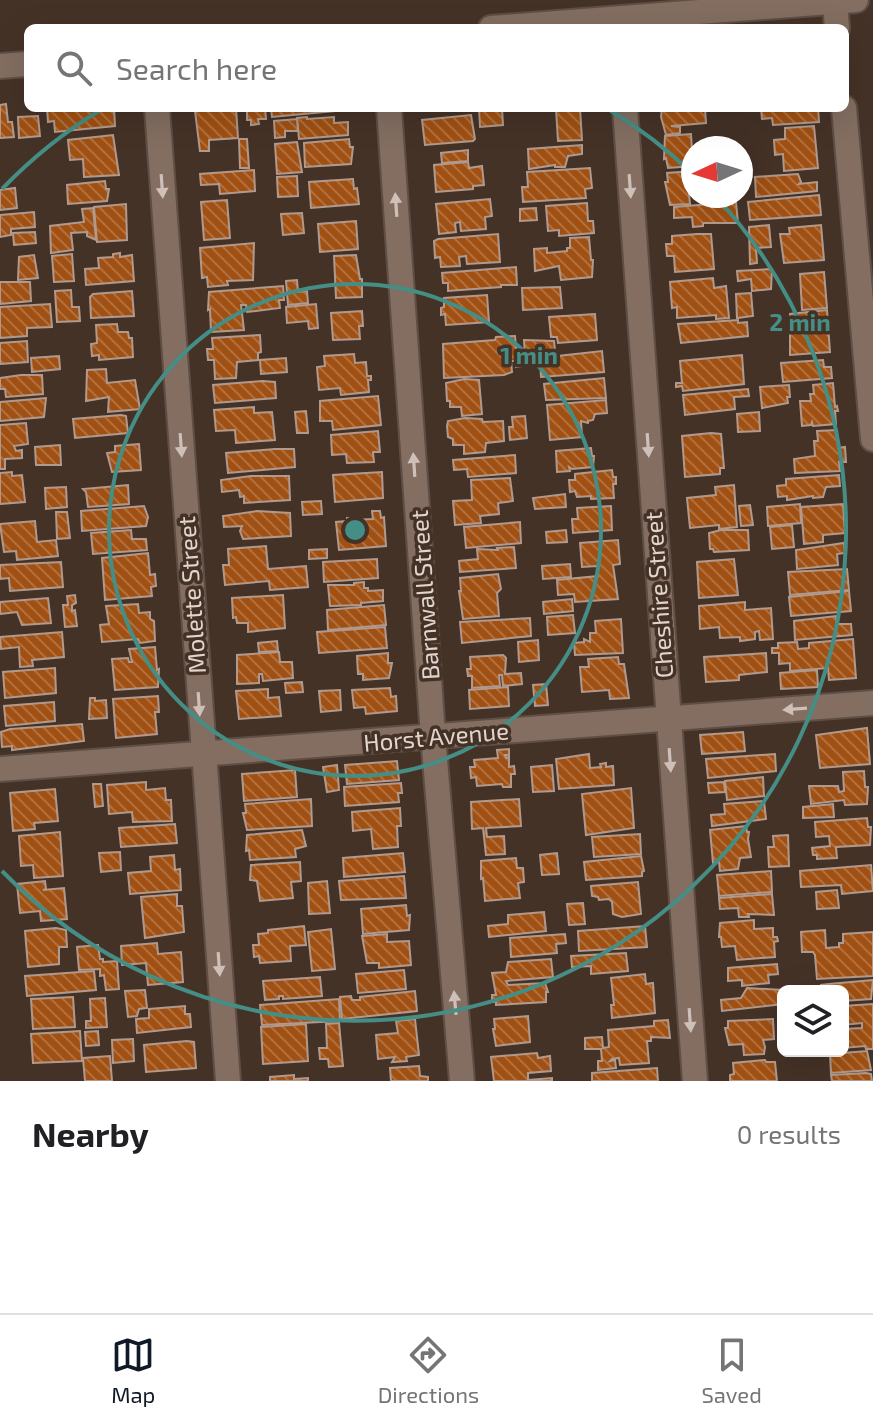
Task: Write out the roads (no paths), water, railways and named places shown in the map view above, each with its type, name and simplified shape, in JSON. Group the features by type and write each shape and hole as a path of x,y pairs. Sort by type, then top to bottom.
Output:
{"street":[{"path":"530,24 618,15 845,1 838,24"},
{"path":"0,66 24,64"},
{"name":"Molette Street","path":"157,112 228,1081"},
{"name":"Barnwall Street","path":"389,112 433,736 462,1081"},
{"name":"Cheshire Street","path":"625,112 695,1081"},
{"path":"844,112 873,439"},
{"name":"Horst Avenue","path":"0,769 873,703"}]}
